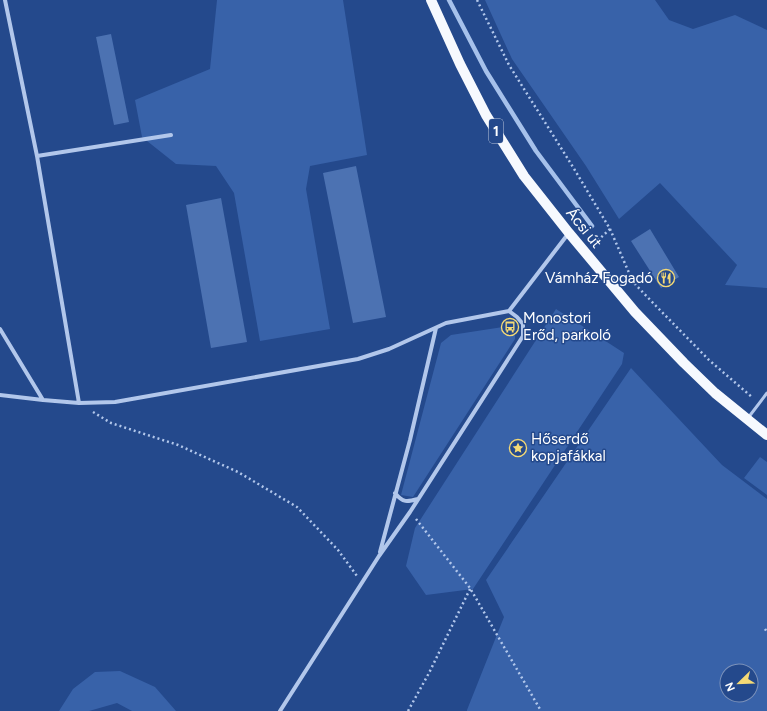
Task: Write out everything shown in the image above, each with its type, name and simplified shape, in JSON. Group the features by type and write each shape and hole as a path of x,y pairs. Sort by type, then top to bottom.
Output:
{"main road":[{"name":"Ácsi út","path":"431,0 460,64 486,115 524,176 568,233 638,316 716,393 767,435"}],"street":[{"path":"5,0 36,156 78,403"},
{"path":"36,156 171,135"},
{"path":"0,395 78,403 115,402 358,359 389,349 446,322 509,311 568,233"},
{"path":"280,711 378,556 410,512 523,336 523,324 509,311"},
{"path":"378,556 410,440 436,328"},
{"path":"0,329 43,400"},
{"path":"395,493 404,501 418,499"}],"lane":[{"path":"747,419 767,393"}],"path":[{"path":"477,0 509,65 610,229 633,282 709,360 752,398 761,402"},
{"path":"585,253 610,229"},
{"path":"78,403 111,423 178,445 238,472 297,507 338,550 362,582"},
{"path":"410,512 470,588 541,711"},
{"path":"408,711 429,673 470,588"}],"shaded area":[{"path":"217,0 343,0 367,155 310,166 306,189 330,329 260,341 234,193 216,166 176,164 142,137 135,100 210,69"},
{"path":"485,0 655,0 669,20 693,29 735,15 767,30 767,288 725,285 737,265 660,183 619,219 586,166 512,59"},
{"path":"556,309 624,353 622,364 473,589 426,595 406,566 415,528"},
{"path":"503,327 515,333 515,339 413,497 401,495 441,343 451,335"},
{"path":"631,368 722,465 767,499 767,711 467,711 504,617 486,580"},
{"path":"760,457 767,462 767,495 744,478"},
{"path":"120,671 155,687 176,711 132,711 117,703 89,711 59,711 73,689 95,672"}],"building":[{"path":"111,34 129,122 114,125 96,37"},
{"path":"356,166 386,317 353,323 323,173"},
{"path":"221,198 247,342 211,348 186,205"},
{"path":"650,229 679,277 661,288 631,241"}],"waterway":[{"path":"449,0 486,71 536,151 592,226"}],"place":[{"name":"Vámház Fogadó","path":"666,278"},
{"name":"Monostori Erőd, parkoló","path":"510,327"},
{"name":"Hőserdő kopjafákkal","path":"518,448"}]}
